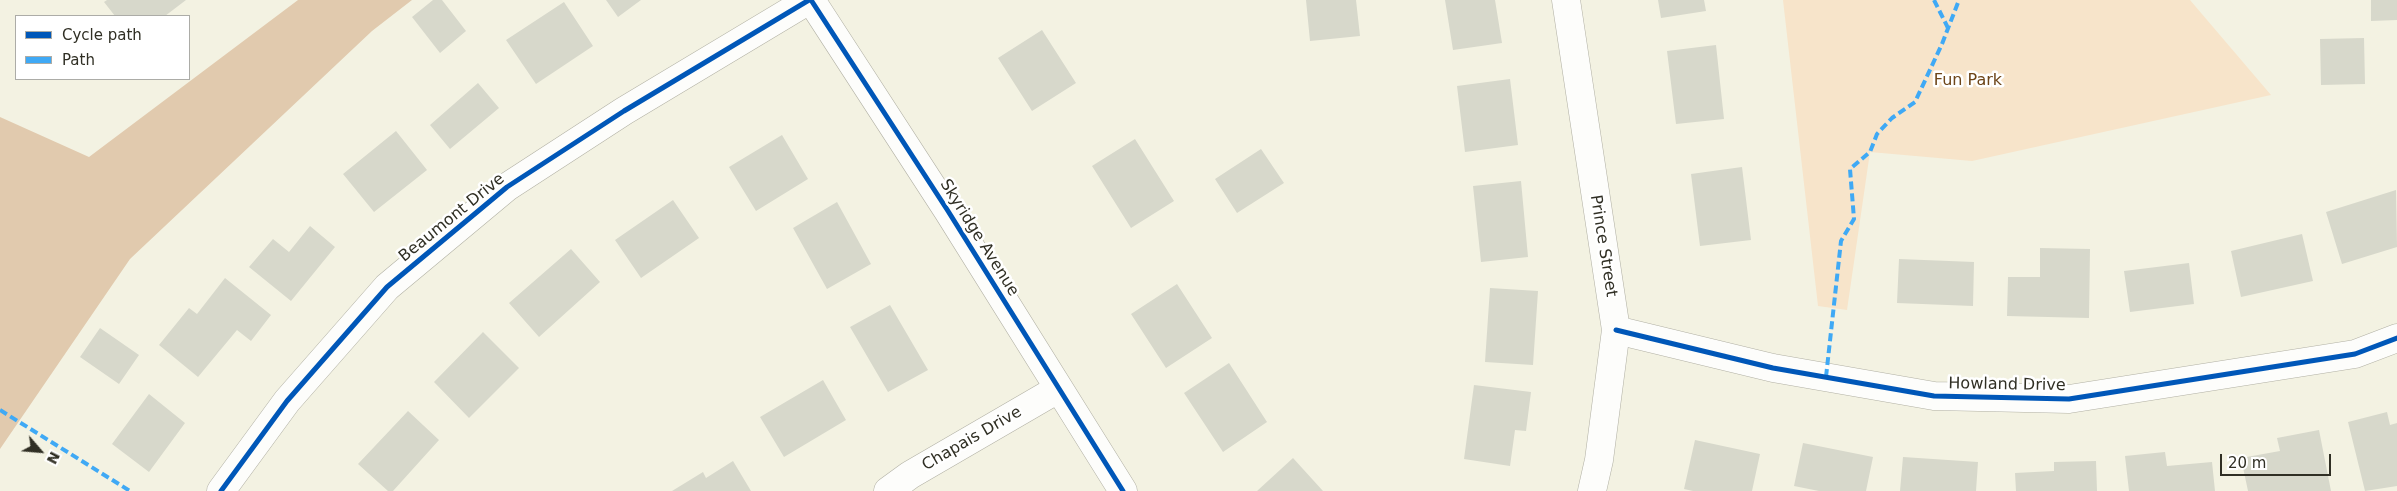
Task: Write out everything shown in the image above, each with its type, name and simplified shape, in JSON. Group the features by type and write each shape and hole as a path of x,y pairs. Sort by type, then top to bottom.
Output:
{"street":[{"name":"Skyridge Avenue","path":"810,0 948,211 1123,491"},
{"name":"Beaumont Drive","path":"220,491 287,401 387,287 507,187 624,110 810,0"},
{"name":"Prince Street","path":"1566,0 1616,330 1599,460 1592,491"},
{"name":"Howland Drive","path":"1616,330 1773,368 1934,396 2069,399 2355,354 2397,338"},
{"name":"Chapais Drive","path":"888,491 910,475 1058,389"}],"green space":[{"name":"Fun Park","path":"1783,0 2190,0 2271,95 1972,161 1870,152 1847,310 1818,306"}],"shaded area":[{"path":"298,0 412,0 372,31 130,259 0,449 0,117 89,157"}],"building":[{"path":"107,0 186,0 166,15 114,15 104,2"},
{"path":"433,0 442,0 466,31 440,53 412,17"},
{"path":"606,0 641,0 618,17"},
{"path":"1306,0 1356,0 1360,36 1310,41"},
{"path":"1445,0 1495,0 1502,43 1453,50"},
{"path":"1658,0 1704,0 1706,11 1661,18"},
{"path":"2371,0 2397,0 2397,20 2371,21"},
{"path":"564,2 593,46 536,84 506,40"},
{"path":"1042,30 1076,83 1032,111 998,58"},
{"path":"2364,38 2365,84 2321,85 2320,39"},
{"path":"1716,45 1724,119 1676,124 1667,51"},
{"path":"1510,79 1518,145 1465,152 1457,86"},
{"path":"478,83 499,108 450,149 430,125"},
{"path":"396,131 427,170 374,212 343,174"},
{"path":"782,135 808,179 756,211 729,167"},
{"path":"1135,139 1174,201 1131,228 1092,166"},
{"path":"1261,149 1284,183 1237,213 1215,179"},
{"path":"1742,167 1751,240 1700,246 1691,174"},
{"path":"1521,181 1528,257 1481,262 1473,186"},
{"path":"2396,190 2397,247 2342,264 2326,212"},
{"path":"673,200 699,238 641,278 615,240"},
{"path":"837,202 871,264 827,289 793,228"},
{"path":"310,226 335,247 291,301 249,267 273,239 289,252"},
{"path":"2302,234 2313,281 2241,297 2231,251"},
{"path":"2040,248 2090,249 2089,318 2007,316 2008,277 2040,277"},
{"path":"571,249 600,282 539,337 509,303"},
{"path":"1899,259 1974,262 1973,306 1897,303"},
{"path":"2189,263 2194,304 2130,312 2124,271"},
{"path":"225,278 271,315 251,341 237,330 198,377 159,345 189,308 197,314"},
{"path":"1177,284 1212,338 1166,368 1131,314"},
{"path":"1490,288 1538,291 1533,365 1485,362"},
{"path":"890,305 928,370 888,392 850,327"},
{"path":"100,328 139,355 119,384 80,357"},
{"path":"483,332 519,368 469,418 434,382"},
{"path":"1229,363 1267,422 1223,452 1184,393"},
{"path":"823,380 846,420 784,457 760,417"},
{"path":"1474,385 1531,392 1526,431 1515,430 1510,466 1464,459"},
{"path":"149,394 185,423 149,472 112,444"},
{"path":"408,411 439,440 393,491 388,491 358,464"},
{"path":"2387,412 2390,425 2397,423 2397,486 2365,491 2348,422"},
{"path":"2319,430 2331,491 2248,491 2241,458 2280,451 2277,438"},
{"path":"1695,440 1760,454 1752,491 1693,491 1684,489"},
{"path":"1803,443 1873,457 1866,491 1819,491 1794,486"},
{"path":"2165,452 2167,466 2212,462 2215,491 2129,491 2125,456"},
{"path":"1903,457 1978,462 1976,491 1900,491"},
{"path":"1293,458 1323,491 1257,491"},
{"path":"733,461 751,491 672,491 703,472 706,478"},
{"path":"2096,461 2097,491 2016,491 2015,473 2054,471 2054,462"}],"marked path":[{"path":"1934,0 1948,28"},
{"path":"1826,377 1841,241 1854,219 1850,169 1870,152 1877,134 1892,118 1915,102 1942,44 1959,0"},
{"path":"0,410 130,491"}],"cycle path":[{"path":"221,491 287,401 387,287 507,187 624,111 809,0"},
{"path":"811,0 948,211 1123,491"},
{"path":"1616,330 1773,368 1934,396 2069,399 2355,354 2397,338"}]}
